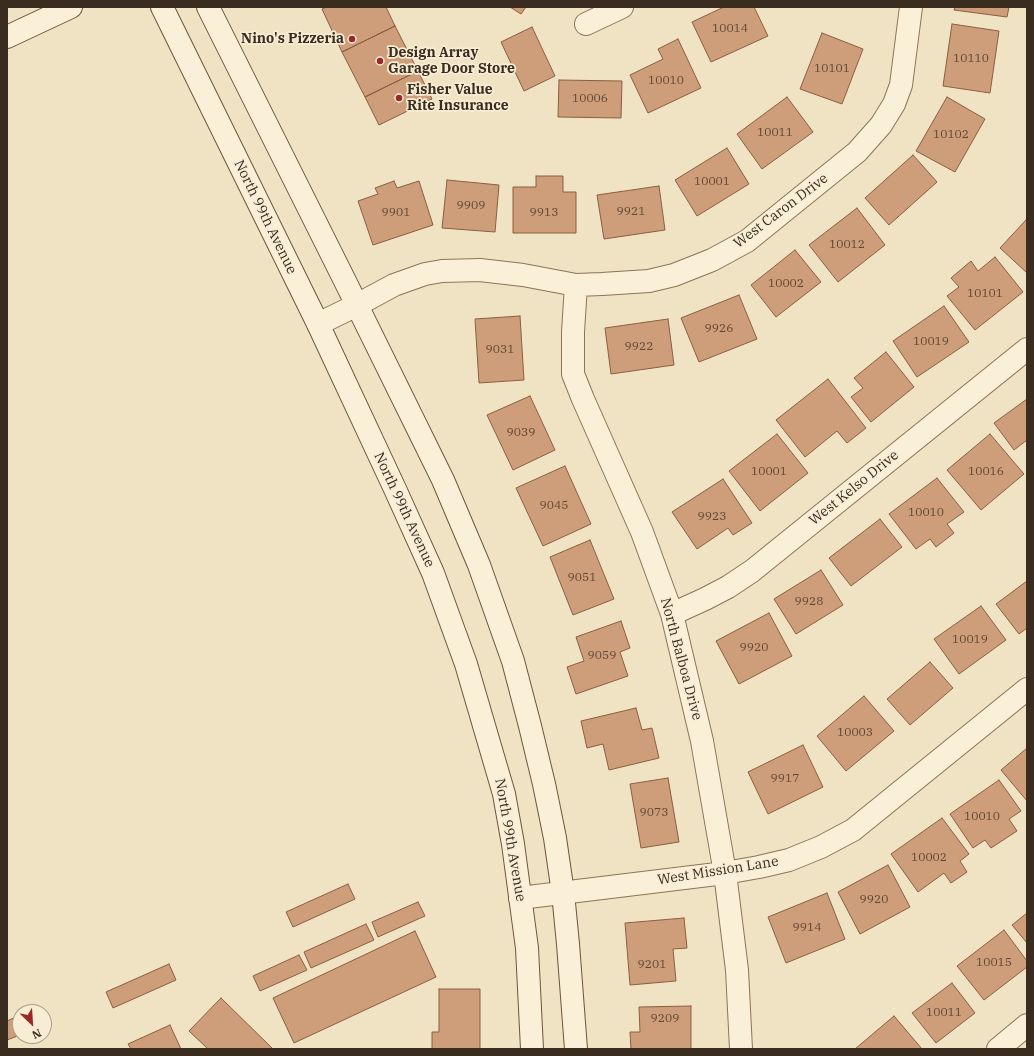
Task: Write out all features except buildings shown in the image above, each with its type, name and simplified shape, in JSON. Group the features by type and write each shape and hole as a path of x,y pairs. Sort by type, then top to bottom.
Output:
{"street":[{"path":"7,37 71,7"},
{"name":"North 99th Avenue","path":"162,7 318,324 433,573 466,664 504,794 513,844 527,948 532,1049"},
{"path":"208,7 443,480 479,565 499,620 513,661 543,777 555,838 568,944 576,1049"},
{"path":"586,24 622,7"},
{"name":"West Caron Drive","path":"318,324 394,285 425,274 442,271 480,270 522,275 576,285 602,284 649,281 674,275 712,260 747,241 857,152 881,125 894,104 902,85 911,7"},
{"name":"North Balboa Drive","path":"576,285 572,332 573,374 642,532 672,614 702,740 725,873 737,970 741,1049"},
{"name":"West Kelso Drive","path":"672,614 728,587 752,571 1027,349"},
{"name":"West Mission Lane","path":"520,898 725,873 789,860 822,847 853,830 1027,689"},
{"path":"998,1049 1027,1025"}],"place":[{"name":"Nino's Pizzeria","path":"352,39"},
{"name":"Design Array Garage Door Store","path":"380,61"},
{"name":"Fisher Value Rite Insurance","path":"399,98"}]}
